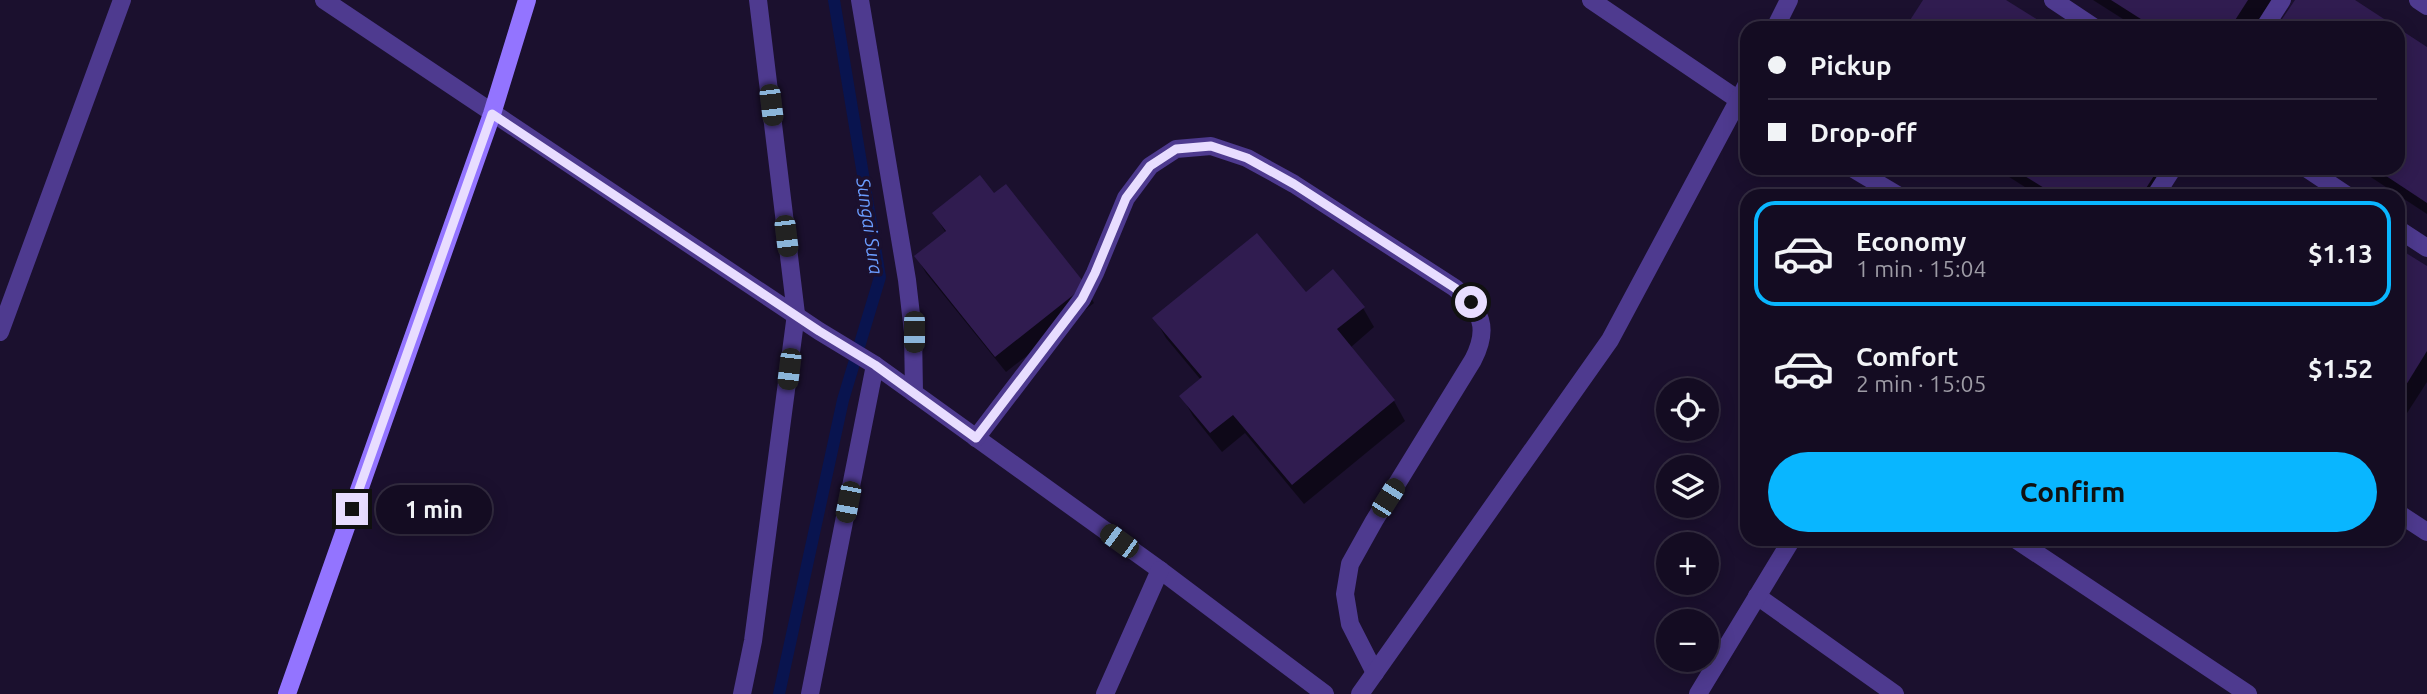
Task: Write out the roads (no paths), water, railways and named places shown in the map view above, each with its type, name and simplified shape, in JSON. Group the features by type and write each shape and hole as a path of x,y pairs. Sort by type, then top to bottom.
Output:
{"street":[{"path":"0,332 122,0"},
{"path":"324,0 871,363 1160,570 1325,694"},
{"path":"287,694 492,114 527,0"},
{"path":"742,694 753,641 796,314 758,0"},
{"path":"860,0 907,280 914,332 914,393"},
{"path":"1591,0 1740,94"},
{"path":"1778,21 1789,0"},
{"path":"2053,0 2084,21"},
{"path":"2268,21 2282,0"},
{"path":"2418,0 2427,6"},
{"path":"1360,694 1610,340 1740,104"},
{"path":"976,438 1082,299 1126,198 1150,166 1176,149 1211,146 1247,158 1294,184 1455,288 1471,302 1483,328 1481,345 1473,360 1350,564 1345,594 1350,624 1374,673"},
{"path":"1864,175 1887,189"},
{"path":"2316,175 2338,189"},
{"path":"2405,234 2427,248"},
{"path":"810,694 871,363"},
{"path":"2405,518 2427,532"},
{"path":"1698,694 1788,546"},
{"path":"2026,546 2248,694"},
{"path":"1105,694 1160,570"},
{"path":"1757,596 1895,694"}],"waterway":[{"name":"Sungai Sura","path":"779,694 843,400 880,277 834,0"}]}
